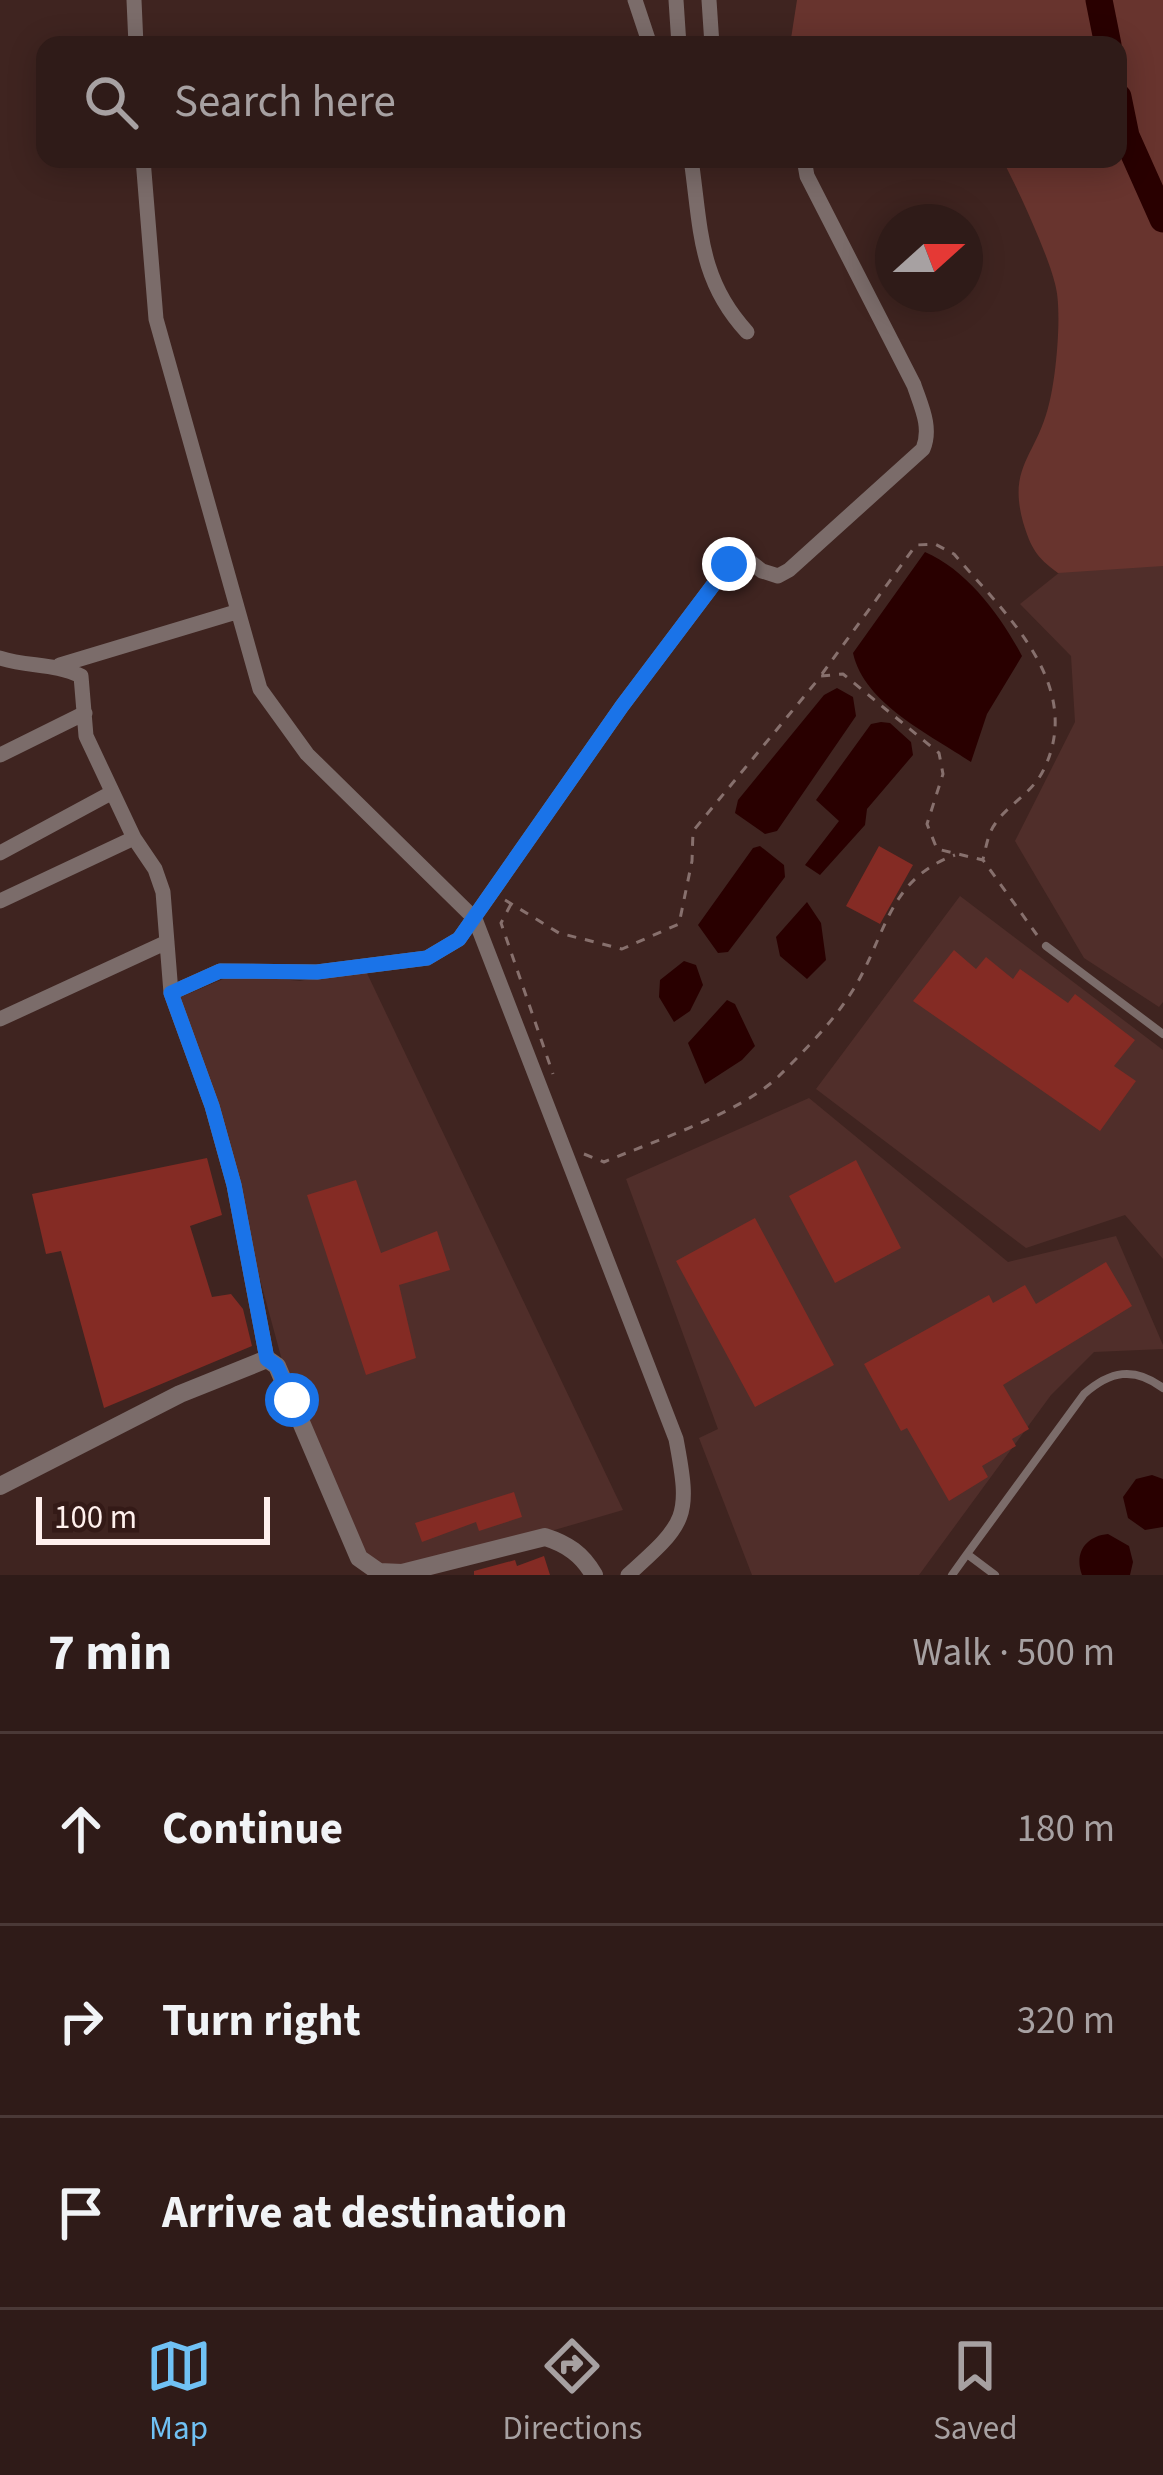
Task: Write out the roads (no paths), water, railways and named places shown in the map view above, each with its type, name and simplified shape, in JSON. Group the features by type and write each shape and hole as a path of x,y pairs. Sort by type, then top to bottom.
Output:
{"street":[{"path":"134,0 136,36"},
{"path":"635,0 647,36"},
{"path":"676,0 678,36"},
{"path":"709,0 711,36"},
{"path":"144,168 156,320 260,689 307,754 475,919 676,1438 686,1492 675,1533 628,1575"},
{"path":"692,168 708,275 724,308 747,332"},
{"path":"171,993 220,971 317,972 427,958 459,939 622,706 729,564 748,560 778,576 789,570 923,449 928,437 926,421 914,385 805,168"},
{"path":"0,658 36,666 60,665 236,612"},
{"path":"60,665 81,676 86,736 134,838 155,868 163,892 171,993 212,1106 234,1185 267,1359 277,1366 359,1558 377,1574 403,1573 545,1537 566,1544 594,1575"},
{"path":"0,755 85,713"},
{"path":"0,853 111,793"},
{"path":"0,901 134,838"},
{"path":"0,1019 167,942"},
{"path":"0,1486 161,1403 267,1359"}],"lane":[{"path":"1046,946 1163,1034"},
{"path":"952,1575 1099,1380 1138,1372 1163,1388"},
{"path":"968,1554 995,1575"}],"waterway":[{"path":"1099,0 1106,36"},
{"path":"1127,138 1163,219"}]}
